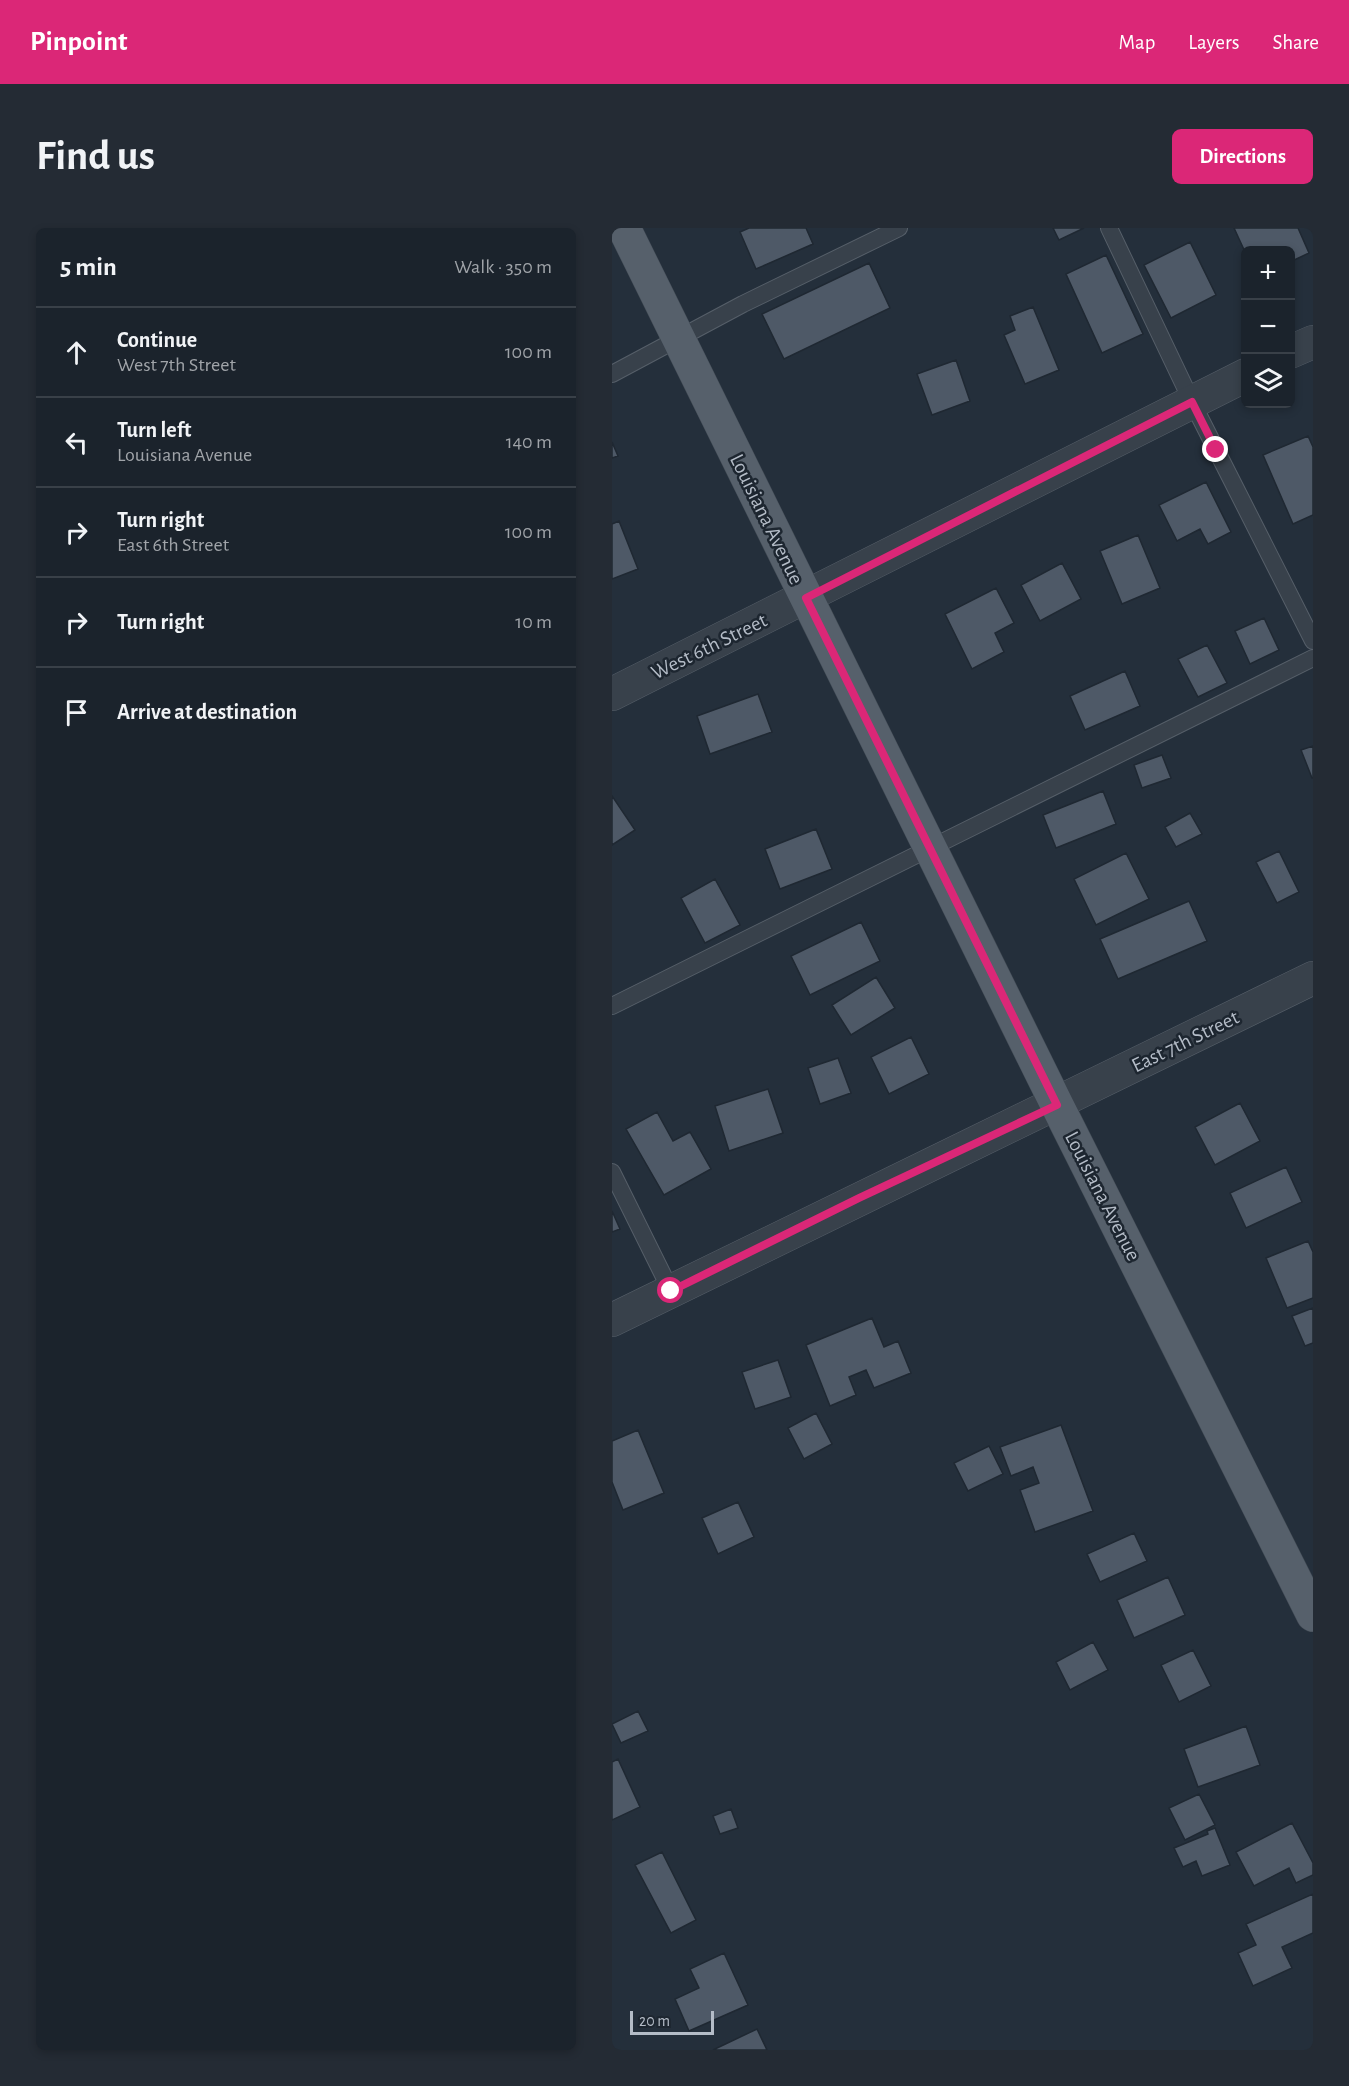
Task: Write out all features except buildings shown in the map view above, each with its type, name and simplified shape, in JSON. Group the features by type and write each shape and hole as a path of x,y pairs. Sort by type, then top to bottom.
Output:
{"main road":[{"name":"Louisiana Avenue","path":"624,228 1057,1105 1313,1615"}],"street":[{"path":"1295,350 1313,342"},
{"name":"West 6th Street","path":"612,694 1241,377"},
{"name":"East 7th Street","path":"612,1320 859,1198 1057,1105 1313,978"}],"lane":[{"path":"612,374 678,338 899,228"},
{"path":"1109,228 1192,402 1313,641"},
{"path":"612,1006 1313,658"},
{"path":"612,1172 671,1291"}],"route":[{"path":"671,1291 859,1198 1057,1105 806,598 1192,402 1216,450"}]}
